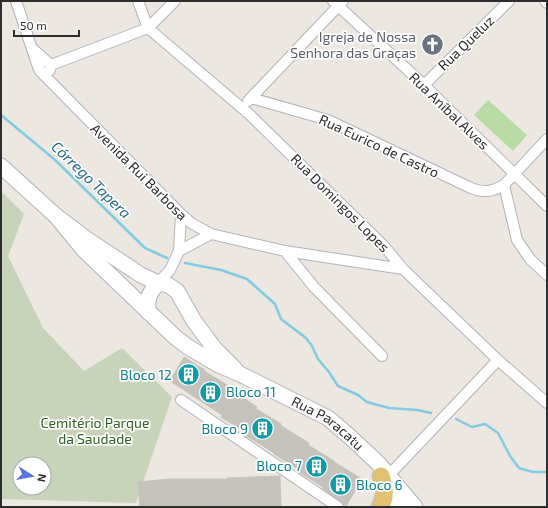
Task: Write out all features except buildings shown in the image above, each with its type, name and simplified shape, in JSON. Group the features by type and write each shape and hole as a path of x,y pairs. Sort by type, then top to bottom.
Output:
{"main road":[{"path":"1,166 56,216 88,240 141,275 158,283 168,285 177,291"},
{"name":"Rua Paracatu","path":"56,216 84,250 175,337 188,347 217,364 328,418 370,456 385,475 415,507"},
{"path":"148,312 147,301 150,293 158,283"},
{"name":"Rua Paracatu","path":"177,291 194,321 214,348 240,374"},
{"path":"175,337 187,333 194,321"},
{"path":"380,507 385,492 385,475"},
{"name":"Rua Paracatu","path":"385,475 400,507"}],"street":[{"name":"Avenida Rui Barbosa","path":"16,1 33,48 45,67 52,85 191,223 211,234 284,251 404,268"},
{"name":"Rua Domingos Lopes","path":"138,1 148,28 241,108 384,246 404,268 498,360 547,403"},
{"path":"45,67 148,28 175,1"},
{"name":"Rua Queluz","path":"424,85 509,1"},
{"path":"241,108 252,98 338,3"},
{"name":"Rua Aníbal Alves","path":"338,3 547,206"},
{"name":"Rua Eurico de Castro","path":"252,98 328,120 475,189 487,191 495,190 504,185"},
{"path":"547,139 504,185 517,240 530,259 547,275"},
{"path":"158,283 170,270 179,251 181,214"},
{"path":"179,251 211,234"},
{"path":"378,265 383,257 385,250 384,246"},
{"path":"284,251 314,286 382,356"},
{"path":"170,270 177,291"},
{"path":"385,475 498,360"},
{"path":"181,400 334,505"}],"green space":[{"path":"488,100 527,135 513,151 474,115"},
{"name":"Cemitério Parque da Saudade","path":"1,191 24,214 8,256 43,328 84,371 122,348 172,397 136,503 1,499"}],"waterway":[{"name":"Córrego Tapera","path":"1,115 54,159 145,248 167,258"},
{"name":"Córrego Tapera","path":"185,263 221,270 247,279 275,304 281,319 306,338 312,346 318,359 338,386 358,395 367,402 389,408 417,410 431,413"},
{"name":"Córrego Tapera","path":"456,419 472,427 485,424 498,433 510,456 519,468 533,472 547,472"}],"place":[{"name":"Igreja de Nossa Senhora das Graças","path":"432,45"},
{"name":"Bloco 12","path":"188,375"},
{"name":"Bloco 11","path":"211,392"},
{"name":"Bloco 9","path":"263,429"},
{"name":"Bloco 7","path":"317,466"},
{"name":"Bloco 6","path":"341,485"}]}
